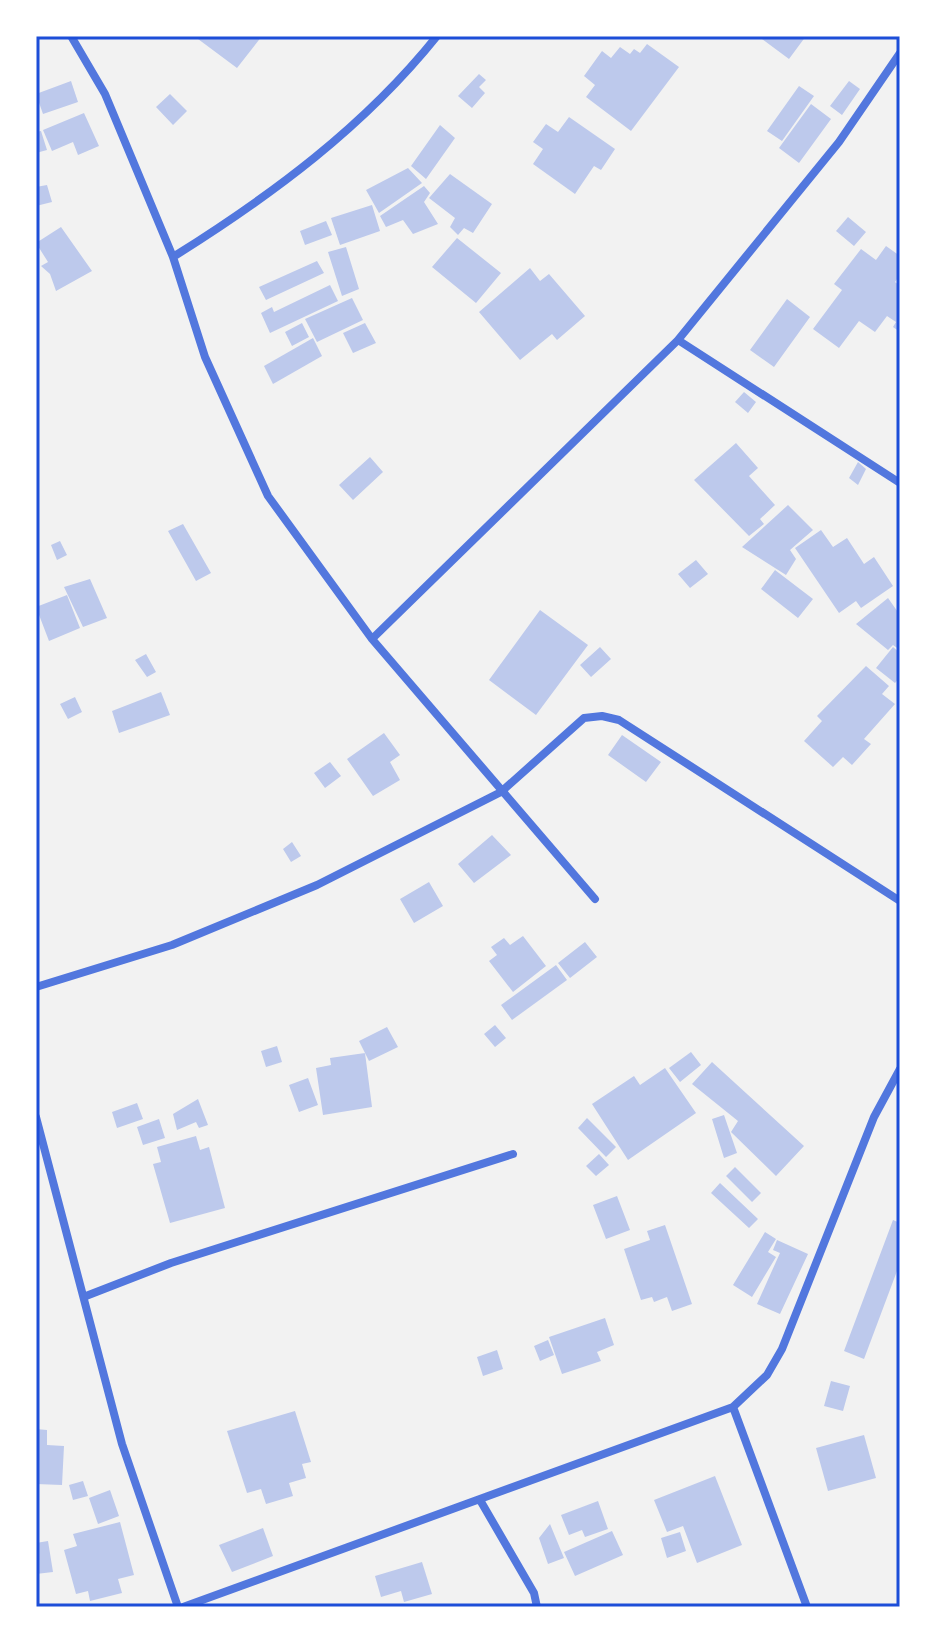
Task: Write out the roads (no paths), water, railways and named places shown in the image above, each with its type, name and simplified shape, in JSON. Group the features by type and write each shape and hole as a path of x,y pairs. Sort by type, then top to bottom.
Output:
{"street":[{"path":"71,36 105,94 173,257 205,357 268,496 372,639 595,899"},
{"path":"173,257 314,161 405,76 437,36"},
{"path":"372,639 678,340 839,142 900,53"},
{"path":"678,340 900,483"},
{"path":"36,987 172,945 317,885 501,792 584,718 602,716 619,720 900,901"},
{"path":"36,1117 86,1296 122,1444 181,1607 733,1407 767,1375 782,1349 874,1117 900,1069"},
{"path":"86,1296 186,1258 513,1154"},
{"path":"733,1407 807,1607"},
{"path":"480,1500 534,1593 537,1607"}]}
